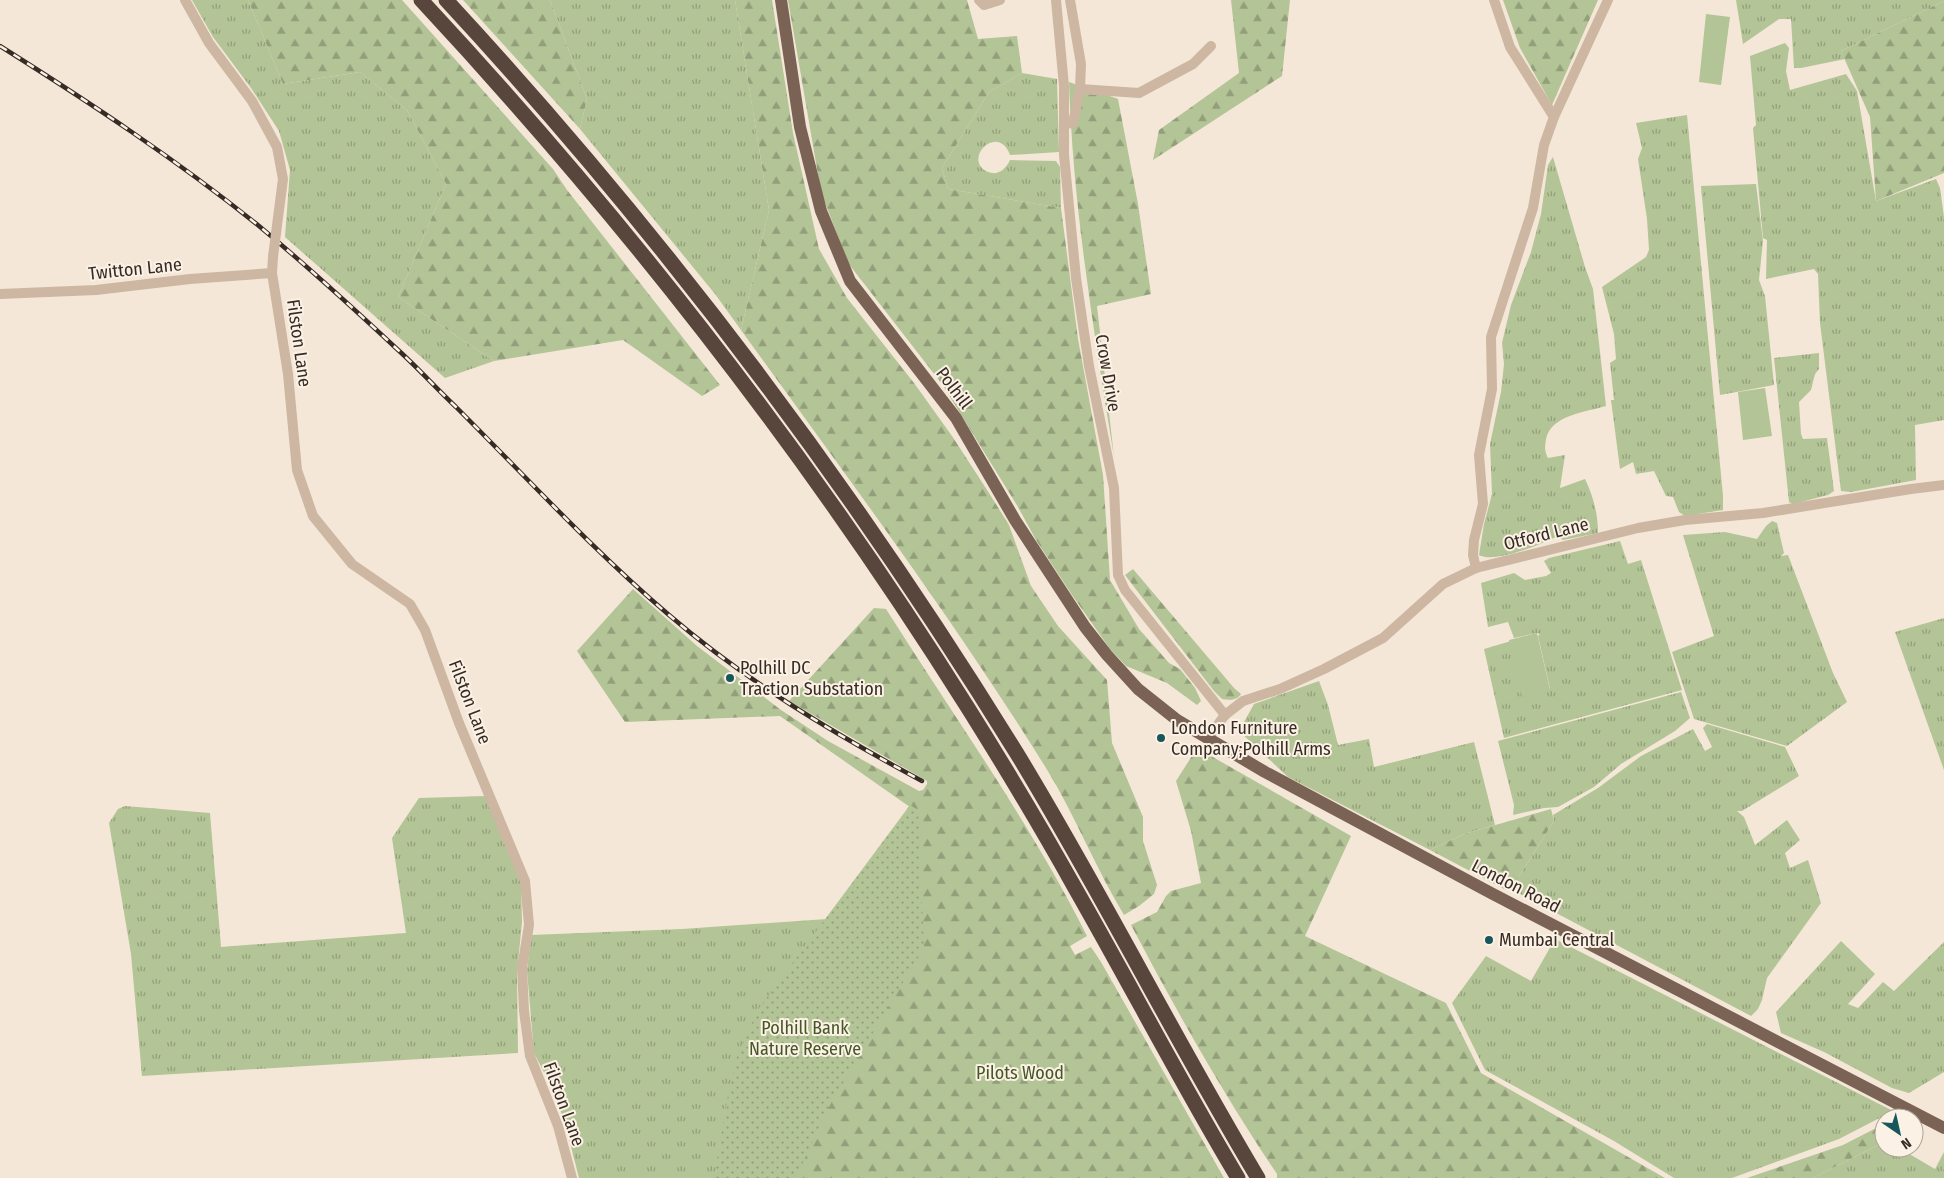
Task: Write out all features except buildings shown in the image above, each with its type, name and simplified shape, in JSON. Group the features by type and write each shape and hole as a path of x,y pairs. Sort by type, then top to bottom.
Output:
{"highway":[{"path":"421,0 538,130 654,269 764,410 850,530 934,656 1032,814 1238,1178"},
{"path":"446,0 551,117 686,280 805,436 879,541 971,680 1059,824 1258,1178"}],"main road":[{"name":"Polhill","path":"781,0 800,128 821,211 850,281 956,418 1015,520 1085,627 1138,689 1177,720 1207,739"},
{"name":"London Road","path":"1207,739 1370,829 1944,1128"}],"street":[{"name":"Filston Lane","path":"185,0 208,43 252,101 277,147 283,179 272,273 288,374 297,470 313,516 352,564 410,604 425,630 459,723 525,881 528,925 522,968 524,1011 530,1056 558,1126 572,1178"},
{"path":"979,0 984,5 1000,0"},
{"name":"Crow Drive","path":"1056,0 1064,86 1064,155 1078,286 1089,366 1114,488 1118,575 1125,590 1225,715"},
{"path":"1064,124 1073,123 1080,89 1081,64 1070,0"},
{"path":"1494,0 1510,47 1554,117"},
{"path":"1476,568 1473,555 1474,540 1483,504 1479,455 1492,389 1491,337 1533,208 1544,145 1554,117 1608,0"},
{"path":"1080,89 1139,93 1193,64 1211,46"},
{"name":"Twitton Lane","path":"0,294 96,290 190,279 272,273"},
{"name":"Otford Lane","path":"1207,739 1225,715 1243,701 1280,689 1383,638 1443,584 1476,568 1629,530 1676,521 1763,513 1944,485"}],"green space":[{"path":"192,0 248,0 283,84 360,72 407,110 446,184 398,297 494,361 445,378 285,237 290,170 279,131 251,88 213,37"},
{"path":"248,0 402,0 553,169 567,190 720,385 702,396 623,340 494,361 398,297 446,184 407,110 360,72 283,84"},
{"path":"463,0 550,0 587,99 580,129"},
{"path":"550,0 735,0 769,210 741,330 715,294 580,129 587,99"},
{"path":"735,0 772,0 793,133 819,249 847,298 914,383 952,436 989,493 1009,525 1031,586 1058,626 1107,680 1112,743 1143,817 1143,841 1157,885 1154,894 1124,915 1046,768 1010,712 936,601 741,330 769,210"},
{"path":"788,0 967,0 978,39 1017,36 1022,73 989,92 942,168 948,189 1061,208 1078,339 1103,475 1110,580 1139,629 1169,663 1180,669 1195,688 1201,701 1197,705 1167,683 1126,666 1110,649 1036,540 1018,507 942,384 848,263 821,192"},
{"path":"1231,0 1290,0 1282,76 1153,160 1159,130 1239,73"},
{"path":"1503,0 1598,0 1552,105 1520,48"},
{"path":"1736,0 1944,1 1841,51 1845,59 1794,68 1791,19 1779,19 1743,44"},
{"path":"1944,1 1944,173 1876,201 1870,117 1841,51"},
{"path":"1706,14 1730,17 1721,85 1699,82"},
{"path":"1785,43 1789,48 1786,71 1790,90 1846,74 1857,91 1876,201 1936,179 1940,188 1944,217 1944,420 1915,425 1916,480 1851,492 1841,491 1820,323 1818,274 1814,269 1766,279 1767,240 1763,238 1753,128 1756,125 1750,56"},
{"path":"1022,73 1057,79 1059,152 1010,155 1005,146 998,142 984,147 978,160 981,166 992,173 1004,169 1010,160 1056,161 1060,167 1061,208 948,189 942,168 989,92"},
{"path":"1069,82 1118,99 1138,204 1151,294 1097,306 1114,457 1092,317 1080,223 1071,129"},
{"path":"1687,115 1723,510 1685,516 1679,512 1673,497 1666,496 1654,471 1636,474 1633,462 1620,469 1611,400 1614,400 1610,363 1616,359 1614,334 1602,287 1646,257 1649,250 1647,219 1638,159 1642,148 1636,123"},
{"path":"1553,157 1593,289 1606,406 1570,416 1555,425 1549,431 1545,451 1548,458 1565,455 1560,488 1585,479 1595,505 1598,533 1563,540 1558,536 1518,552 1487,557 1479,555 1484,524 1492,494 1490,444 1501,392 1504,364 1502,343 1511,305 1531,252 1541,214 1548,165"},
{"path":"1756,184 1763,241 1759,280 1765,296 1774,385 1720,395 1701,186"},
{"path":"1819,353 1819,369 1815,374 1811,390 1799,402 1801,434 1803,439 1827,438 1834,491 1828,495 1793,504 1789,502 1774,358"},
{"path":"1765,388 1772,436 1743,440 1738,392"},
{"path":"1772,521 1777,523 1784,553 1781,556 1788,555 1833,673 1847,702 1787,746 1694,719 1672,652 1714,636 1683,535 1725,532 1757,539"},
{"path":"1620,541 1628,564 1641,560 1682,690 1504,738 1484,649 1511,641 1550,689 1538,636 1540,634 1514,638 1508,622 1488,627 1481,583 1514,573 1525,580 1546,576 1551,573 1544,561 1549,558"},
{"path":"1133,569 1241,694 1237,698 1233,700 1222,699 1214,691 1125,575"},
{"name":"Pilots Wood","path":"633,589 697,646 781,710 828,741 919,791 923,790 927,781 789,701 874,608 886,609 991,770 1065,894 1087,936 1070,946 1075,955 1091,947 1224,1178 772,1178 917,812 780,716 625,722 577,651"},
{"path":"1944,618 1944,770 1895,632"},
{"path":"1537,633 1550,690 1522,697 1509,640"},
{"path":"1319,681 1328,705 1338,745 1369,739 1374,767 1474,742 1495,825 1464,834 1430,850 1288,777 1239,731 1254,704"},
{"path":"1681,692 1690,718 1675,731 1621,764 1594,787 1558,807 1513,815 1514,805 1498,741"},
{"path":"1707,724 1785,747 1799,776 1742,811 1737,811 1744,817 1755,845 1787,820 1800,840 1785,853 1790,868 1808,860 1821,903 1767,978 1762,1000 1758,1009 1751,1016 1511,889 1554,821 1553,815 1598,788 1641,756 1693,729 1705,751 1712,747 1703,728"},
{"path":"1197,748 1351,836 1305,936 1446,1003 1481,1073 1665,1178 1277,1178 1277,1174 1238,1113 1165,989 1131,925 1157,912 1171,891 1201,883 1191,831 1176,781"},
{"path":"486,796 521,883 522,922 517,973 518,1053 142,1076 131,954 109,823 118,809 125,806 210,813 221,947 406,933 392,838 419,798"},
{"name":"Polhill Bank Nature Reserve","path":"910,805 918,810 924,947 826,1112 796,1178 714,1178 728,1095 738,1053 759,1008"},
{"path":"1551,809 1554,821 1511,889 1506,890 1430,850 1464,834"},
{"path":"827,919 772,1178 579,1178 565,1123 550,1084 534,1053 527,971 531,935 682,929"},
{"path":"1555,939 1887,1108 1874,1108 1874,1121 1839,1139 1732,1178 1674,1178 1614,1141 1485,1070 1452,1003 1486,956 1531,981"},
{"path":"1841,941 1875,974 1848,1004 1858,1008 1883,982 1894,991 1944,942 1944,1072 1909,1093 1892,1088 1824,1052 1781,1033 1776,1012"},
{"path":"1874,1129 1874,1147 1813,1178 1747,1178 1843,1145"},
{"path":"1874,1147 1874,1158 1916,1158 1935,1169 1944,1152 1944,1178 1813,1178"}],"railway":[{"path":"0,46 164,155 277,241 412,363 641,591 698,639 791,705 922,781"}],"place":[{"name":"Polhill DC Traction Substation","path":"730,678"},
{"name":"London Furniture Company;Polhill Arms","path":"1161,738"},
{"name":"Mumbai Central","path":"1489,940"}]}
